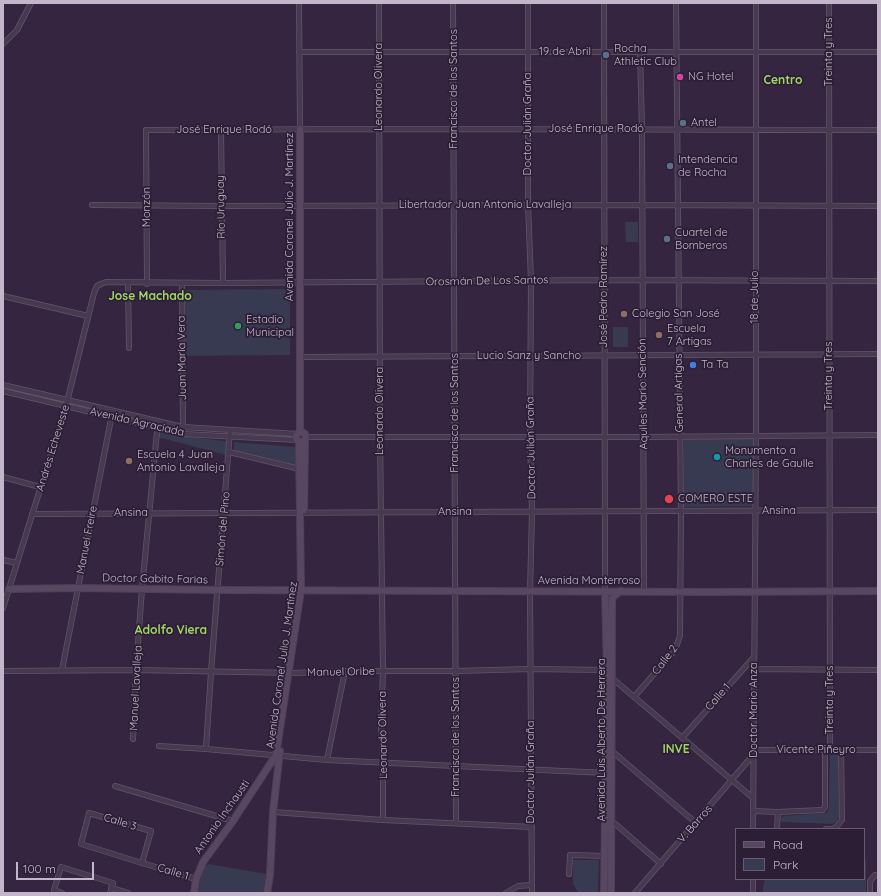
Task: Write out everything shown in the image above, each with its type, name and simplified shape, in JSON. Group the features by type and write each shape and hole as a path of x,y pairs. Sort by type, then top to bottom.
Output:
{"street":[{"path":"3,44 17,30 31,3"},
{"name":"Avenida Coronel Julio J. Martínez","path":"267,893 270,875 278,755 303,590 299,3"},
{"name":"Leonardo Olivera","path":"379,3 379,357 383,671 380,723 383,762 383,820"},
{"name":"Francisco de los Santos","path":"453,3 456,823"},
{"name":"Doctor Julián Graña","path":"528,3 528,205 531,281 530,437 532,512 530,669 532,893"},
{"name":"José Pedro Ramírez","path":"604,3 603,205 605,591"},
{"name":"General Artigas","path":"676,3 681,511 680,592"},
{"name":"18 de Julio","path":"754,591 756,436 756,3"},
{"name":"Treinta y Tres","path":"778,812 823,810 825,806 830,670 829,3"},
{"name":"19 de Abril","path":"299,52 878,52"},
{"name":"Aquiles Mario Sención","path":"640,52 642,129 644,591"},
{"name":"José Enrique Rodó","path":"146,130 878,130"},
{"name":"Monzón","path":"146,130 147,284"},
{"name":"Río Uruguay","path":"221,130 222,283"},
{"name":"Libertador Juan Antonio Lavalleja","path":"92,205 221,206 642,204 878,206"},
{"name":"Orosmán De Los Santos","path":"97,286 106,282 147,284 604,280 878,280"},
{"path":"128,283 129,348"},
{"name":"Juan María Vera","path":"182,283 183,434"},
{"name":"Andrés Echeveste","path":"3,608 68,400 88,316 97,286"},
{"path":"3,296 88,316"},
{"name":"Lucio Sanz y Sancho","path":"301,357 878,354"},
{"name":"Avenida Agraciada","path":"3,385 183,427 301,437"},
{"name":"Avenida Agraciada","path":"3,391 183,434 230,437 301,437"},
{"name":"Manuel Freire","path":"62,670 112,411"},
{"name":"Manuel Lavalleja","path":"133,739 142,589 158,421"},
{"name":"Simón del Pino","path":"206,749 230,430"},
{"path":"301,437 878,435"},
{"name":"Avenida Coronel Julio J. Martínez","path":"301,437 300,469 302,513"},
{"path":"228,452 300,469"},
{"path":"3,478 40,486"},
{"name":"Ansina","path":"32,514 878,510"},
{"path":"3,560 17,563"},
{"name":"Doctor Gabito Farias","path":"9,589 78,588 303,590"},
{"name":"Avenida Monterroso","path":"303,590 456,592 878,591"},
{"name":"Avenida Luis Alberto De Herrera","path":"605,591 606,773 611,893"},
{"name":"Avenida Luis Alberto De Herrera","path":"604,893 605,856 609,820 613,752 612,600 616,594 621,591"},
{"name":"Doctor Mario Anza","path":"753,828 754,591"},
{"name":"Calle 2","path":"634,697 675,650 680,636 680,592"},
{"name":"Calle 1","path":"682,738 754,657"},
{"name":"Manuel Oribe","path":"3,671 136,670 291,673 530,669 606,670"},
{"path":"754,669 878,670"},
{"path":"606,670 613,680 753,798"},
{"path":"327,760 345,671"},
{"path":"159,746 327,760 606,773"},
{"name":"Treinta y Tres","path":"834,828 842,820 841,750"},
{"name":"Vicente Piñeyro","path":"753,752 878,750"},
{"path":"613,752 696,823"},
{"name":"V. Barros","path":"635,893 732,780 753,752"},
{"name":"Antonio Inchausti","path":"194,893 196,879 203,862 278,755"},
{"path":"114,786 233,821"},
{"path":"753,811 778,812 777,828"},
{"path":"273,812 383,820 532,827"},
{"name":"Calle 3","path":"81,844 90,813 151,831 142,862"},
{"path":"609,820 661,864"},
{"name":"Calle 1","path":"81,844 196,879"},
{"path":"569,874 570,855 605,856"},
{"path":"62,893 54,890 61,867 111,888 128,893"},
{"path":"870,893 870,881 878,875"},
{"path":"753,880 753,893"},
{"path":"506,893 518,886 532,885"}],"green space":[{"path":"625,222 638,222 638,242 626,242"},
{"name":"Estadio Municipal","path":"287,289 288,298 290,298 290,355 186,356 185,292 187,290"},
{"path":"613,327 628,327 628,347 613,347"},
{"path":"161,432 180,436 226,441 226,455 158,437 159,433"},
{"path":"753,438 753,506 684,507 684,439"},
{"path":"234,442 296,447 296,465 234,451"},
{"path":"830,753 838,753 839,816 837,821 832,824 782,822 781,818 784,816 827,813 829,804"},
{"path":"573,860 599,860 598,893 578,893 573,883"},
{"path":"865,860 866,861 866,893 763,893 765,880 865,880"},
{"path":"208,864 266,874 263,893 198,893 202,870"}],"place":[{"name":"Rocha Athletic Club","path":"606,55"},
{"name":"NG Hotel","path":"680,77"},
{"name":"Antel","path":"683,123"},
{"name":"Intendencia de Rocha","path":"670,166"},
{"name":"Cuartel de Bomberos","path":"667,239"},
{"name":"Colegio San José","path":"624,314"},
{"name":"Estadio Municipal","path":"238,326"},
{"name":"Escuela 7 Artigas","path":"659,335"},
{"name":"Ta Ta","path":"693,365"},
{"name":"Monumento a Charles de Gaulle","path":"717,457"},
{"name":"Escuela 4 Juan Antonio Lavalleja","path":"129,461"},
{"name":"COMERO ESTE","path":"669,499"}],"district":[{"name":"Centro","path":"783,80"},
{"name":"Jose Machado","path":"150,296"},
{"name":"Adolfo Viera","path":"171,630"},
{"name":"INVE","path":"676,749"}]}
